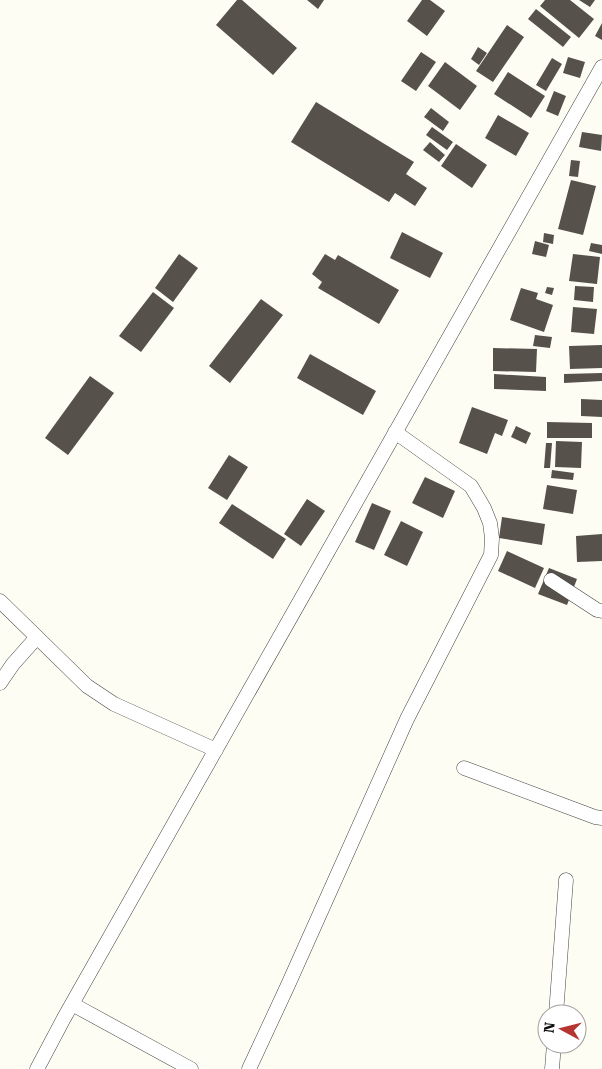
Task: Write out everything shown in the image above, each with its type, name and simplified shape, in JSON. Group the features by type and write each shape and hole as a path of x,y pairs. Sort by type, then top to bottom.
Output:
{"street":[{"path":"37,1069 602,67"},
{"path":"248,1069 288,985 407,719 491,555 492,538 490,522 471,486 396,432"},
{"path":"551,580 597,610 602,611"},
{"path":"0,602 87,686 114,704 216,750"},
{"path":"0,683 13,664 37,637"},
{"path":"464,768 594,817 602,818"},
{"path":"557,1004 566,880"},
{"path":"72,1004 191,1069"},
{"path":"552,1069 553,1054"}],"building":[{"path":"237,0 242,0 297,48 273,75 216,25"},
{"path":"307,0 324,0 318,9"},
{"path":"422,0 430,0 445,11 427,36 407,21"},
{"path":"545,0 570,0 594,19 579,38 540,6"},
{"path":"579,0 595,0 590,7"},
{"path":"536,9 571,37 563,47 528,19"},
{"path":"602,23 602,40 595,36"},
{"path":"507,25 524,37 493,82 476,71"},
{"path":"478,47 487,53 479,65 471,59"},
{"path":"421,52 436,62 416,91 401,81"},
{"path":"568,57 585,62 580,78 563,73"},
{"path":"552,58 562,64 546,91 536,85"},
{"path":"445,62 477,86 460,110 428,86"},
{"path":"508,72 545,96 531,118 494,94"},
{"path":"554,91 566,96 558,116 546,111"},
{"path":"316,102 414,162 406,174 427,188 415,206 395,193 389,202 291,142"},
{"path":"431,108 449,122 443,131 424,117"},
{"path":"498,115 529,133 516,156 485,138"},
{"path":"432,127 453,142 447,150 426,135"},
{"path":"582,132 602,135 601,151 579,147"},
{"path":"430,142 445,155 439,162 423,150"},
{"path":"456,144 487,165 472,188 441,166"},
{"path":"571,160 580,161 578,177 569,176"},
{"path":"571,180 596,186 583,235 558,229"},
{"path":"402,232 443,253 430,278 390,258"},
{"path":"544,233 554,235 553,244 543,242"},
{"path":"535,241 549,245 546,257 532,254"},
{"path":"591,243 602,245 602,254 589,251"},
{"path":"179,254 198,268 173,302 155,288"},
{"path":"325,254 335,260 338,255 399,290 379,324 318,288 322,282 312,274"},
{"path":"573,254 600,257 597,284 569,281"},
{"path":"575,286 594,287 593,302 574,300"},
{"path":"547,287 554,288 552,295 545,293"},
{"path":"521,288 538,293 536,299 553,305 544,332 510,320"},
{"path":"153,292 174,308 141,352 119,336"},
{"path":"261,299 283,315 230,383 209,366"},
{"path":"573,307 597,309 594,334 571,332"},
{"path":"535,335 552,337 550,348 533,346"},
{"path":"602,345 602,368 570,369 569,346"},
{"path":"493,348 537,349 536,372 493,371"},
{"path":"310,354 376,391 363,415 297,378"},
{"path":"602,373 602,381 564,383 564,374"},
{"path":"494,374 546,377 546,391 494,389"},
{"path":"90,376 114,393 68,455 45,438"},
{"path":"581,399 602,400 602,417 581,416"},
{"path":"472,407 508,420 502,436 495,433 487,454 459,443"},
{"path":"547,422 592,423 592,438 547,438"},
{"path":"516,426 531,433 526,444 511,437"},
{"path":"556,441 582,442 581,468 555,467"},
{"path":"546,443 552,443 550,468 544,468"},
{"path":"229,455 248,467 227,500 208,488"},
{"path":"552,470 574,473 573,480 551,478"},
{"path":"425,477 455,491 443,518 412,503"},
{"path":"547,485 577,490 573,514 543,509"},
{"path":"307,499 325,511 301,546 284,534"},
{"path":"372,503 391,511 374,550 355,542"},
{"path":"232,504 286,539 273,559 219,523"},
{"path":"502,517 545,524 542,545 499,538"},
{"path":"401,521 423,532 407,566 384,555"},
{"path":"602,534 602,561 577,562 576,536"},
{"path":"507,551 544,568 535,588 498,571"},
{"path":"549,568 577,579 567,605 538,594"}]}
